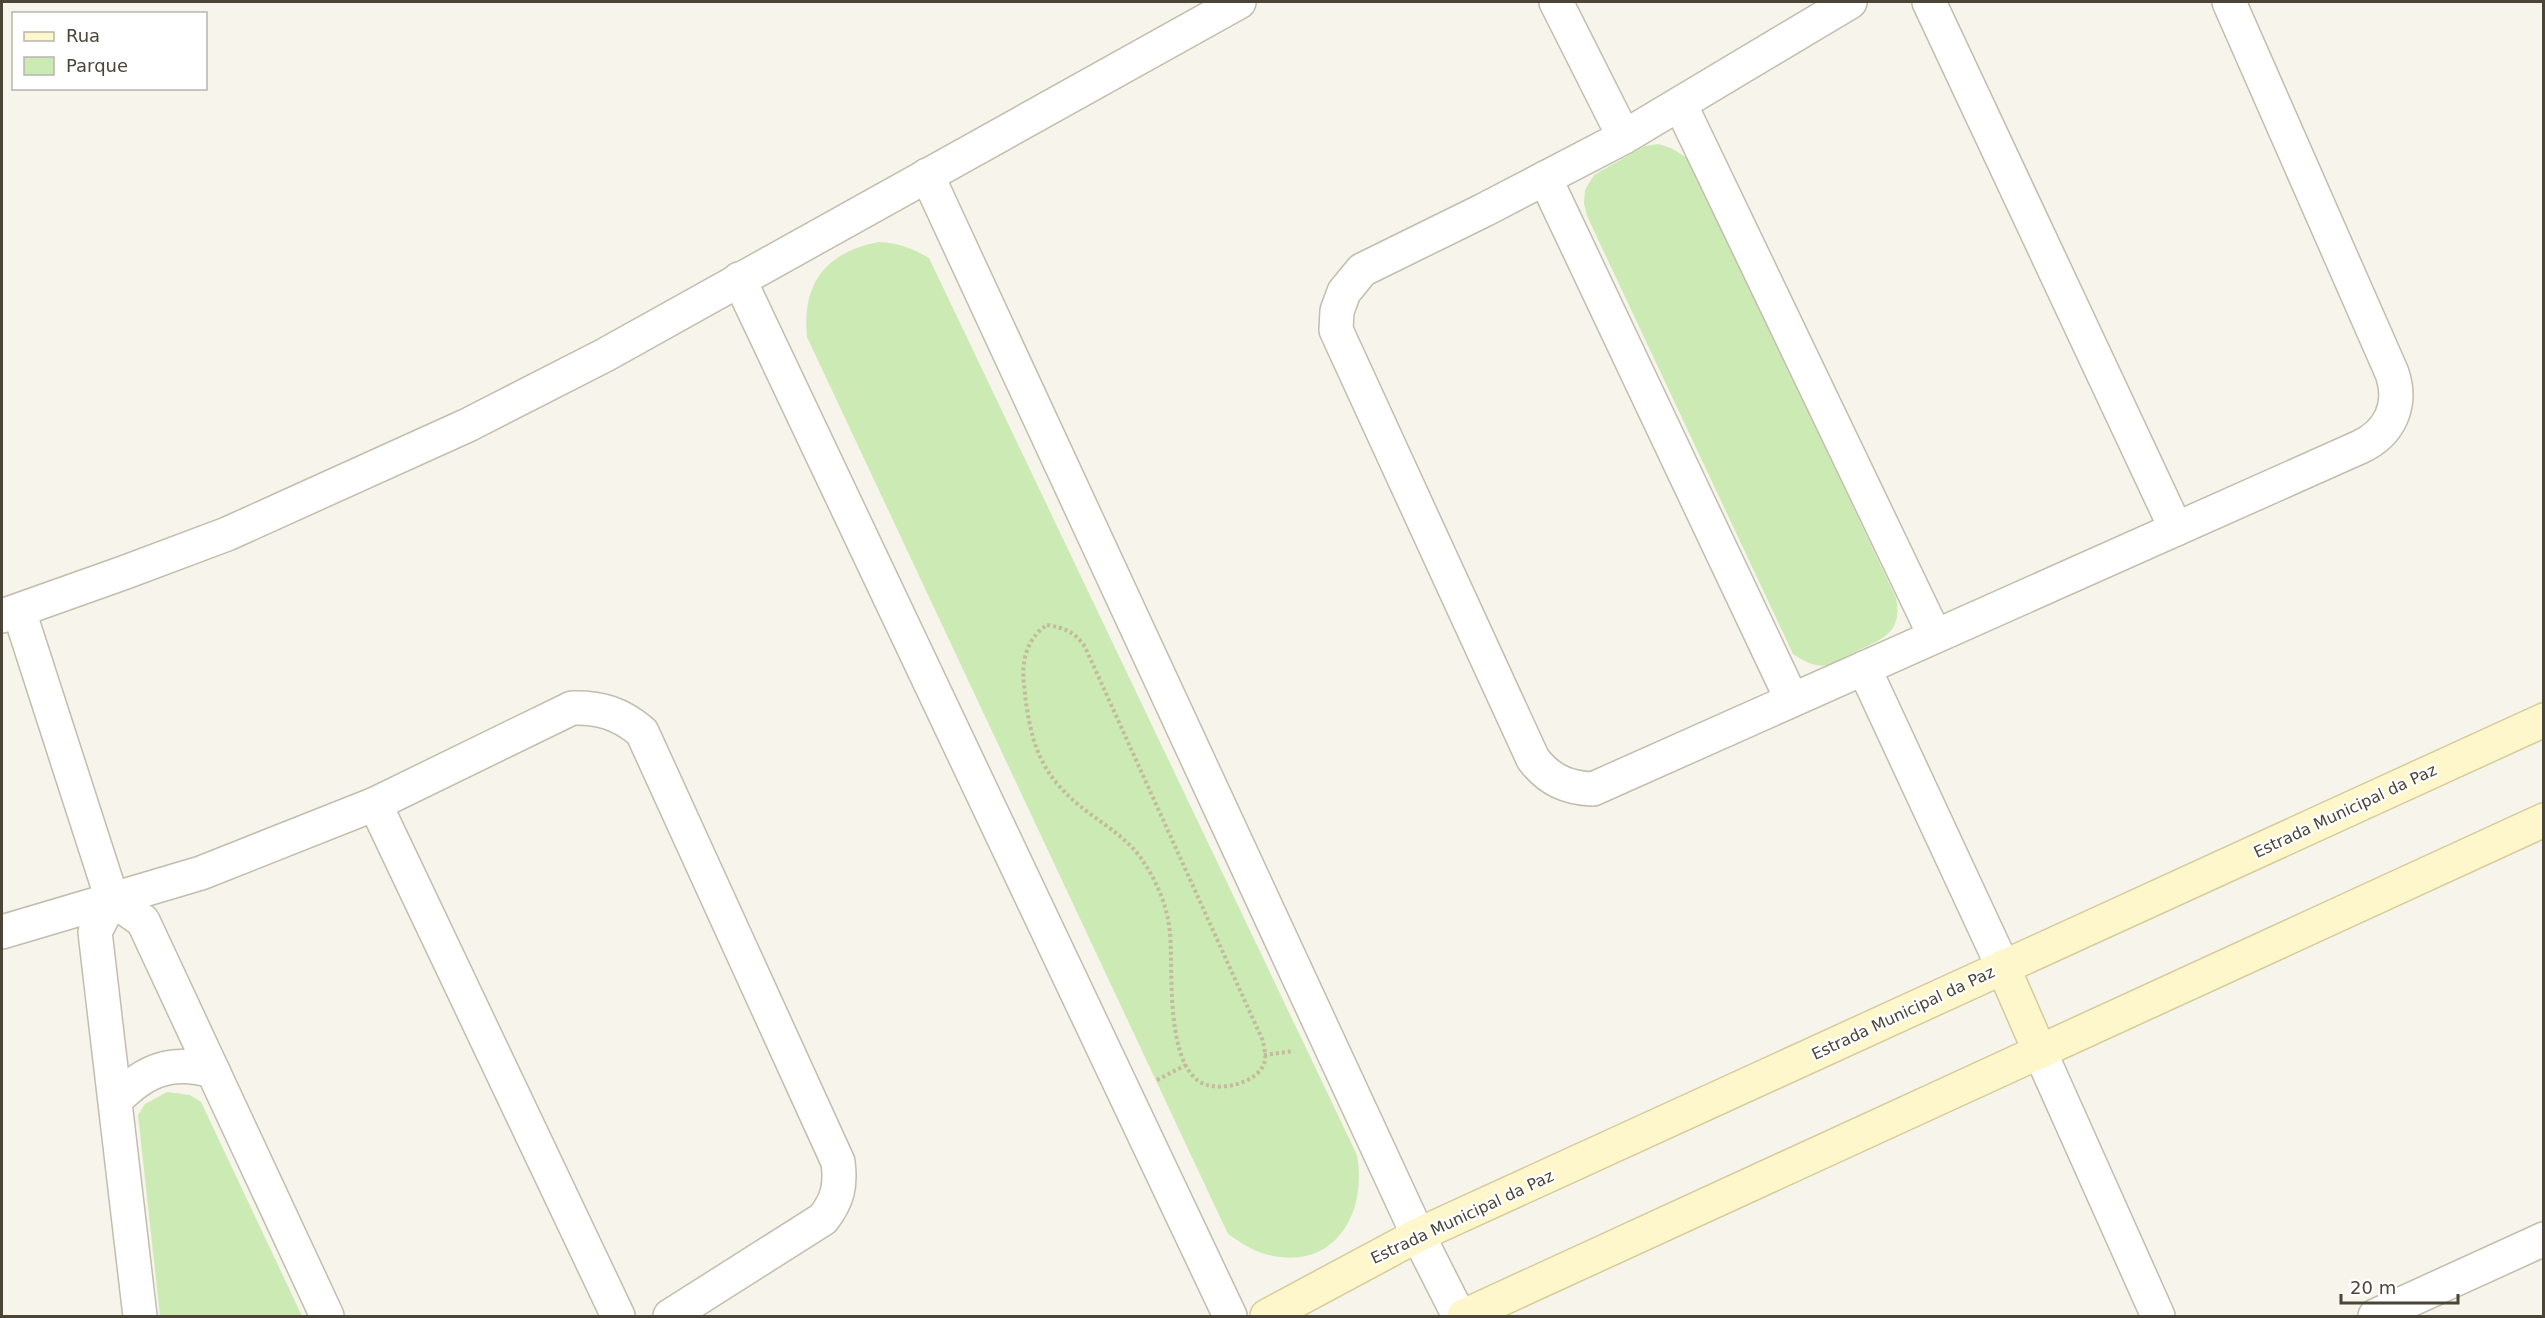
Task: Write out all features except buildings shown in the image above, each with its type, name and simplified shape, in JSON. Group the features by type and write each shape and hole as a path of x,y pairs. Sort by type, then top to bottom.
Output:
{"street":[{"path":"327,1317 143,921 112,899 10,613 227,534 468,425 605,355 1239,2"},
{"path":"1556,2 1624,136"},
{"path":"1850,2 1624,136 1362,270 1344,292 1337,310 1336,330 1533,759 1541,770 1563,784 1593,789 2372,441 2390,422 2397,398 2392,373 2229,2"},
{"path":"1929,2 2176,529"},
{"path":"1680,104 1935,636"},
{"path":"927,175 1418,1235 1459,1317"},
{"path":"1545,178 1792,700"},
{"path":"739,279 1230,1317"},
{"path":"1864,668 2003,967 2158,1317"},
{"path":"2,932 201,873 375,804 572,708 588,707 611,712 631,722 642,732 838,1162 840,1177 839,1193 824,1219 670,1317"},
{"name":"Estrada Municipal da Paz","path":"1267,1317 1418,1235 2544,720"},
{"path":"375,804 618,1317"},
{"path":"1464,1317 2544,820"},
{"path":"112,899 95,932 140,1317"},
{"path":"116,1100 142,1076 159,1069 177,1065 195,1066 213,1071"},
{"path":"2375,1317 2544,1239"}],"path":[{"path":"1047,625 1064,627 1078,637 1085,647 1263,1041 1265,1059 1259,1071 1250,1080 1224,1086 1208,1084 1196,1080 1186,1065 1172,1009 1170,932 1164,904 1156,883 1143,860 1128,842 1065,793 1035,748 1027,719 1023,675 1026,650 1038,631 1047,625"}],"green space":[{"path":"1658,144 1671,148 1689,159 1896,598 1897,619 1889,633 1831,664 1822,666 1813,664 1793,654 1587,216 1584,203 1585,190 1594,175 1645,146"},
{"path":"879,242 905,247 929,258 1357,1155 1359,1178 1357,1199 1350,1218 1340,1234 1326,1247 1309,1255 1289,1258 1265,1254 1250,1248 1228,1234 807,337 806,318 809,301 813,286 821,273 831,262 844,254"},
{"path":"167,1092 190,1095 201,1102 302,1316 160,1316 138,1115 145,1104"}]}
